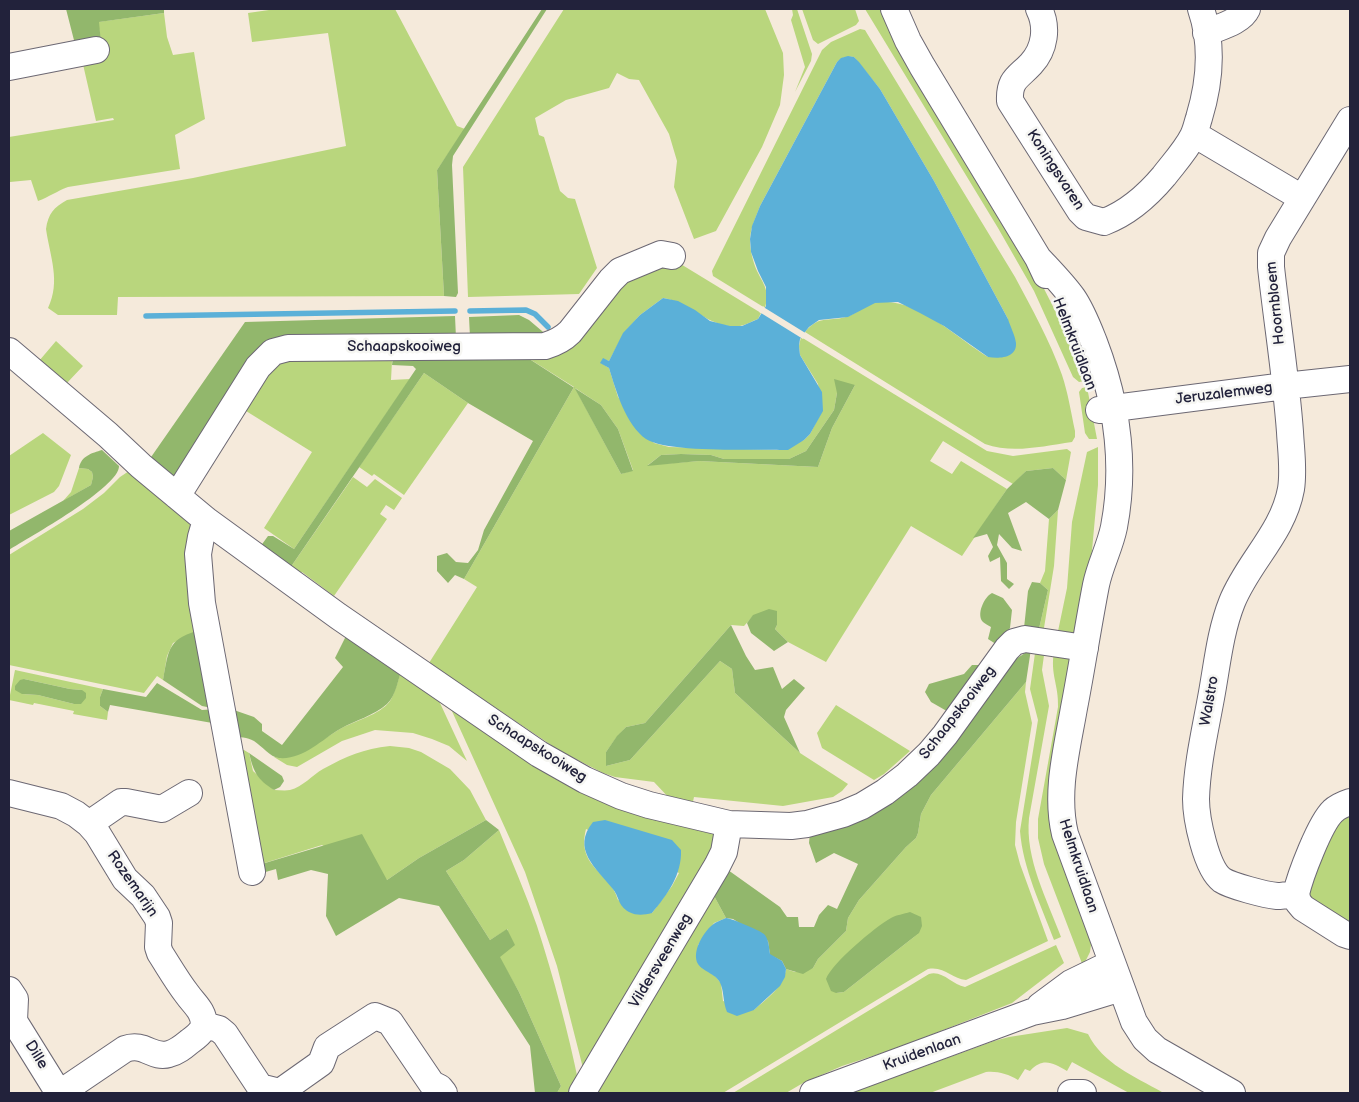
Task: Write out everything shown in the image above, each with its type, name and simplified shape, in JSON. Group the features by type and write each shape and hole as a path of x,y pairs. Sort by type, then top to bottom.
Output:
{"street":[{"name":"Helmkruidlaan","path":"894,9 908,41 922,66 1038,258 1106,409 1101,428 1103,477 1097,583 1064,763 1060,804 1066,834 1134,1022 1145,1039 1157,1050 1232,1093"},
{"name":"Koningsvaren","path":"1039,9 1044,19 1045,32 1042,46 1031,64 1015,78 1010,90 1010,101 1080,211 1086,217 1104,222 1130,209 1154,188 1174,164 1194,134 1208,76 1209,54 1204,21 1235,21 1247,9"},
{"path":"9,66 96,50"},
{"name":"Hoornbloem","path":"1285,386 1270,260 1275,242 1350,120"},
{"path":"1194,134 1302,198"},
{"name":"Schaapskooiweg","path":"178,496 258,367 273,352 288,348 545,346 552,344 570,332 620,271 661,254 672,256"},
{"name":"Schaapskooiweg","path":"9,352 108,435 140,466 206,520 338,616 551,761 586,780 649,806 729,824 791,826 807,824 843,814 862,806 894,785 929,754 955,723 1007,649 1014,642 1029,639 1085,648"},
{"name":"Jeruzalemweg","path":"1106,409 1350,379"},
{"name":"Walstro","path":"1285,386 1293,473 1288,505 1280,522 1241,582 1225,622 1198,772 1196,801 1210,863 1222,880 1277,896 1296,894"},
{"path":"206,520 200,536 198,554 202,602 252,872"},
{"name":"Rozemarijn","path":"9,793 61,806 76,814 97,833 125,879 143,896 157,917 160,953 188,996 197,1005 204,1019 204,1025"},
{"path":"89,824 121,802 162,809 189,793"},
{"path":"1350,802 1341,804 1332,811 1324,822 1299,882 1296,894 1298,902 1303,908 1350,936"},
{"name":"Vildersveenweg","path":"582,1093 717,866 724,852 729,824"},
{"name":"Kruidenlaan","path":"1032,1012 1071,983 1112,963"},
{"name":"Kruidenlaan","path":"813,1093 1032,1012 1062,1006 1121,988"},
{"name":"Dille","path":"9,990 15,999 14,1021 58,1093"},
{"path":"58,1093 132,1046 142,1047 160,1055 176,1052 200,1034 204,1025 220,1029 225,1034 260,1088 270,1092 280,1092 321,1063 326,1047 375,1016 392,1024 432,1084 440,1088 444,1093"},
{"path":"1071,1093 1083,1093"}],"green space":[{"path":"66,9 164,9 164,13 99,22 101,43 76,48"},
{"path":"276,9 395,9 457,126 465,129 437,170 444,296 118,297 117,315 58,315 48,308 52,298 54,279 46,229 52,212 67,200 193,178 346,146 328,33 252,42 248,13"},
{"path":"542,9 547,9 453,156 458,293 456,297 444,296 437,170"},
{"path":"564,9 765,9 783,53 784,75 780,105 762,147 716,231 694,239 674,187 677,161 669,134 639,80 629,79 617,73 609,88 566,100 535,118 539,135 544,137 560,191 568,198 575,199 597,268 579,294 468,297 463,167"},
{"path":"792,9 797,9 812,54 811,61 795,92 805,67 791,20 793,15"},
{"path":"802,9 855,9 859,21 856,25 818,44 813,40"},
{"path":"865,9 886,9 1033,267 1076,352 1085,381 1079,382 1073,377 1034,291 998,228"},
{"path":"164,13 167,37 173,55 194,52 205,119 175,135 180,169 68,187 38,201 31,180 10,182 9,137 114,120 113,118 96,121 82,60 103,55 98,22"},
{"path":"860,29 865,30 1015,277 1034,313 1052,350 1064,382 1075,431 1075,437 1072,442 1017,449 985,444 805,332 819,321 846,317 873,303 888,302 904,305 934,319 988,357 1008,319 934,181 880,89 854,57 845,57 837,62 760,206 750,236 752,256 767,293 765,308 713,276 712,271 822,50 831,42"},
{"path":"679,263 761,313 758,319 747,324 729,326 710,320 683,305 663,298 640,315 624,333 609,361 603,359 601,363 609,368 618,397 654,443 669,447 780,450 804,440 810,434 822,411 818,384 800,355 801,337 987,451 1013,456 1067,449 1071,452 1066,480 1053,468 1026,471 1013,484 943,441 930,461 952,474 961,461 1007,489 962,556 911,526 826,662 788,642 775,629 777,625 754,615 744,626 731,625 645,723 626,727 606,752 606,766 630,760 720,661 732,669 735,693 800,753 848,784 833,797 783,806 694,797 692,806 672,801 654,782 615,777 603,773 560,751 429,663 477,587 464,579 574,387 520,353 541,352 624,276","holes":["855,385 832,428 818,467 699,461 648,465 661,455 681,454 711,455 724,459 789,459 806,451 834,410 837,393","575,388 601,405 618,429 633,470 621,474"]},
{"path":"519,315 529,320 549,337 470,337 469,317"},
{"path":"455,316 456,338 291,339 176,482 149,460 245,322"},
{"path":"56,341 83,366 66,384 39,361"},
{"path":"520,353 574,387 464,579 455,575 448,583 437,571 437,556 447,553 456,562 468,563 478,550 484,530 533,441 468,403 424,373 288,571 260,547 268,536 273,536 294,549 416,369 413,366 392,365 393,357"},
{"path":"287,359 392,361 391,380 410,379 294,549 264,528 312,452 246,411 273,366"},
{"path":"424,373 468,403 404,495 374,474 372,476 359,467"},
{"path":"834,379 855,385 832,428 818,467 699,461 647,466 661,455 681,454 711,455 724,459 789,459 806,451 834,410 837,393"},
{"path":"1087,387 1097,439 1089,439 1085,433 1079,392 1082,388"},
{"path":"575,388 601,405 618,429 633,471 621,474"},
{"path":"43,433 71,455 59,486 54,492 9,515 9,456"},
{"path":"1098,447 1098,485 1090,572 1076,633 1057,636 1067,588 1072,522 1087,452"},
{"path":"102,450 119,466 115,475 105,486 72,511 9,550 9,531 91,485 92,472 88,469 79,468 80,464 94,452"},
{"path":"79,468 88,469 92,472 91,485 63,501 71,492"},
{"path":"1053,468 1066,480 1058,510 1049,519 1026,502 1008,513 1022,551 1012,548 999,534 997,545 1007,563 1007,579 1014,584 1009,589 1001,581 1000,557 990,562 988,556 993,547 987,534 973,538 1007,489 1026,471"},
{"path":"129,471 193,520 203,629 173,643 167,656 163,680 157,676 144,693 9,665 9,555 83,509"},
{"path":"353,477 367,487 375,479 402,498 394,510 386,505 380,514 387,519 334,596 302,572 296,575 288,571"},
{"path":"1058,510 1054,566 1043,634 1038,633 1048,590 1040,583 1045,571 1049,519"},
{"path":"1032,582 1040,583 1048,590 1038,633 1024,628 1028,591"},
{"path":"992,593 1003,598 1012,610 1010,628 999,646 988,639 991,627 983,622 980,615 984,602"},
{"path":"769,609 777,611 777,625 775,629 788,642 774,651 751,633 747,623 753,615"},
{"path":"731,625 755,670 773,667 782,689 794,679 805,688 786,710 784,717 800,753 735,693 732,669 720,661 630,760 606,766 606,752 617,736 626,727 645,723"},
{"path":"203,629 215,704 207,707 202,706 163,680 172,646 183,637"},
{"path":"347,634 402,669 395,692 387,704 370,715 340,729 304,753 288,758 272,756 257,743 249,739 232,737 228,708 254,717 262,724 262,731 282,745 343,667 335,658"},
{"path":"1036,646 1045,648 1042,670 1049,706 1029,818 1029,833 1030,849 1038,879 1061,937 1054,940 1029,873 1020,831 1038,720 1030,689"},
{"path":"1031,649 1026,682 931,795 921,814 916,838 859,900 848,918 846,931 818,959 813,968 803,974 786,969 782,961 770,955 768,941 733,919 726,918 713,894 728,870 780,907 787,917 798,917 799,927 814,927 819,915 828,905 837,909 858,864 834,853 816,863 809,843 810,832 839,823 1010,663"},
{"path":"1054,651 1066,655 1073,665 1054,769 1092,938 1090,952 1083,966 1044,864 1038,838 1038,819 1058,707 1053,667"},
{"path":"972,665 984,665 952,714 931,702 925,692 929,684 964,674"},
{"path":"402,669 433,688 467,761 449,746 432,739 413,733 375,730 342,741 297,767 287,765 274,757 283,757 300,752 386,706 392,697"},
{"path":"15,670 103,689 100,697 100,706 108,712 107,720 73,714 74,711 9,700","holes":["24,679 82,690 74,704 38,695 22,694"]},
{"path":"24,679 82,690 86,693 86,698 81,704 74,704 38,695 22,694 15,690 15,686 20,680"},
{"path":"1026,682 1025,692 1032,723 1016,822 1015,845 1048,941 966,980 939,969 928,969 723,1093 591,1093 713,894 726,918 714,923 698,945 699,965 715,976 721,983 723,1001 754,1010 782,982 786,969 795,972 813,968 818,959 846,931 848,918 859,900 916,838 921,814 931,795","holes":["919,933 844,992 836,993"]},
{"path":"157,683 202,710 217,709 218,724 110,705 108,712 100,706 100,697 103,689 146,697"},
{"path":"446,698 709,829 718,841 585,1076 557,966 525,872","holes":["586,829 679,873 652,913 618,900 609,883 596,869 586,853 584,842"]},
{"path":"836,705 910,751 884,774 874,780 822,748 817,733"},
{"path":"390,746 409,748 421,752 450,769 470,790 486,820 419,858 387,880 322,845 255,866 234,749 244,750 249,753 253,771 274,790 290,790 323,769 348,757 363,751"},
{"path":"249,753 282,776 284,781 280,787 274,790 260,779"},
{"path":"1350,807 1350,926 1313,907 1306,880 1324,834"},
{"path":"486,820 499,830 464,860 446,871 490,940 507,929 515,945 500,957 519,992 561,1086 557,1093 535,1093 530,1046 439,906 399,898 336,936 326,916 328,874 311,870 278,880 276,869 262,873 255,866 362,834 387,880 419,858"},
{"path":"499,830 533,914 555,985 579,1085 574,1093 557,1093 561,1086 519,992 499,957 508,929 490,940 446,871 464,860"},
{"path":"910,912 921,917 922,926 919,933 844,992 836,993 831,991 826,979 845,955 865,937 893,917"},
{"path":"1056,945 1064,963 1012,1003 900,1047 842,1066 803,1083 786,1093 733,1093 929,974 939,974 965,987"},
{"path":"1067,1028 1088,1034 1094,1044 1111,1061 1130,1075 1162,1092 1129,1093 1072,1062 1067,1071 1053,1064 1039,1064 1030,1071 1025,1069 1018,1080 1003,1073 986,1072 930,1093 851,1093 994,1041"}],"water":[{"path":"854,57 859,62 880,89 934,181 1008,319 1015,337 1016,348 1014,352 997,358 988,357 944,326 898,302 875,303 848,317 819,320 809,327 800,339 800,355 822,392 823,411 810,434 788,450 690,448 657,443 646,439 639,433 627,416 609,368 600,363 603,358 609,361 623,333 640,315 663,298 678,301 710,321 730,326 742,326 758,319 766,306 766,287 751,252 752,226 760,206 837,62 841,58"},
{"path":"605,820 672,840 681,850 679,868 673,884 652,913 638,915 625,909 620,904 615,891 588,858 584,841 587,832 593,822"},
{"path":"726,918 764,934 768,941 770,954 782,961 786,969 785,977 780,986 754,1010 737,1016 727,1012 722,988 717,978 700,967 696,959 697,948 703,936 711,926"}],"pier":[{"path":"763,306 807,334 803,339 759,312"}],"waterway":[{"path":"470,311 526,310 535,314 548,327"},
{"path":"146,316 455,311"}]}
